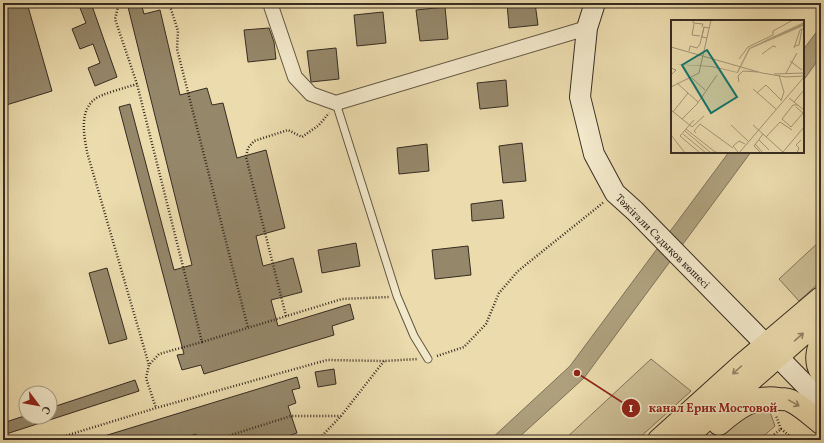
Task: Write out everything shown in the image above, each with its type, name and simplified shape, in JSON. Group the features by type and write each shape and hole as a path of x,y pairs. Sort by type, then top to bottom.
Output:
{"main road":[{"path":"682,440 753,376 772,351 821,298"},
{"path":"659,440 742,365 772,351 821,318"},
{"path":"821,341 817,352 818,366 821,372"},
{"path":"700,440 732,412 752,401 770,397 791,400 821,423"}],"street":[{"path":"270,3 295,76 311,94 336,103 587,28"},
{"name":"Тәжіғали Садықов көшесі","path":"595,3 587,28 580,97 594,154 615,193 704,280 821,401"}],"lane":[{"path":"336,103 397,296 414,336 428,359"}],"path":[{"path":"119,3 115,19 137,84 202,342"},
{"path":"169,3 178,31 177,49 248,328"},
{"path":"137,84 96,98 88,108 83,129 87,152 149,365 146,378 156,408"},
{"path":"286,316 246,157 248,148 254,141 288,130 302,137 319,125 336,103"},
{"path":"52,440 156,408 327,360 384,361 428,359 464,347 486,324 499,293 518,271 615,193"},
{"path":"149,365 159,354 342,299 397,296"},
{"path":"318,440 341,416 384,361"},
{"path":"214,440 291,416 341,416"},
{"path":"781,429 795,440"}],"shaded area":[{"path":"821,26 821,56 804,80 804,49"},
{"path":"728,153 750,153 584,378 516,440 490,440 570,366"},
{"path":"821,240 821,281 799,301 779,279"},
{"path":"651,359 691,391 637,440 564,440"},
{"path":"767,404 775,426 759,440 714,440 747,411"}],"building":[{"path":"3,3 27,3 52,91 3,106"},
{"path":"78,3 91,3 117,77 95,86 88,68 100,63 93,44 80,49 72,29 86,23"},
{"path":"127,3 141,3 144,14 160,10 180,95 207,88 212,105 223,103 237,158 266,150 285,228 256,236 263,266 293,258 302,292 271,300 278,326 350,304 354,319 332,326 334,335 204,374 201,365 182,370 177,355 184,354 119,107 130,104 174,270 192,265"},
{"path":"507,3 535,3 538,25 509,28"},
{"path":"445,7 448,39 420,41 416,10"},
{"path":"383,12 386,43 357,46 354,15"},
{"path":"269,28 274,42 276,59 248,62 244,30"},
{"path":"336,48 339,79 311,82 307,51"},
{"path":"506,80 508,106 480,109 477,83"},
{"path":"522,143 526,181 503,183 499,146"},
{"path":"427,144 429,171 399,174 397,148"},
{"path":"502,200 504,218 472,221 471,204"},
{"path":"356,243 360,266 322,273 318,250"},
{"path":"468,246 471,275 435,279 432,250"},
{"path":"107,268 127,339 109,344 89,273"},
{"path":"334,369 336,384 318,387 315,372"},
{"path":"297,377 300,388 292,390 296,403 288,406 297,433 276,440 197,440 196,434 176,440 101,440 101,437"},
{"path":"135,380 139,391 58,417 58,405"},
{"path":"18,418 18,425 34,425 3,435 3,423"}],"place":[{"name":"канал Ерик Мостовой","path":"577,373"}]}
